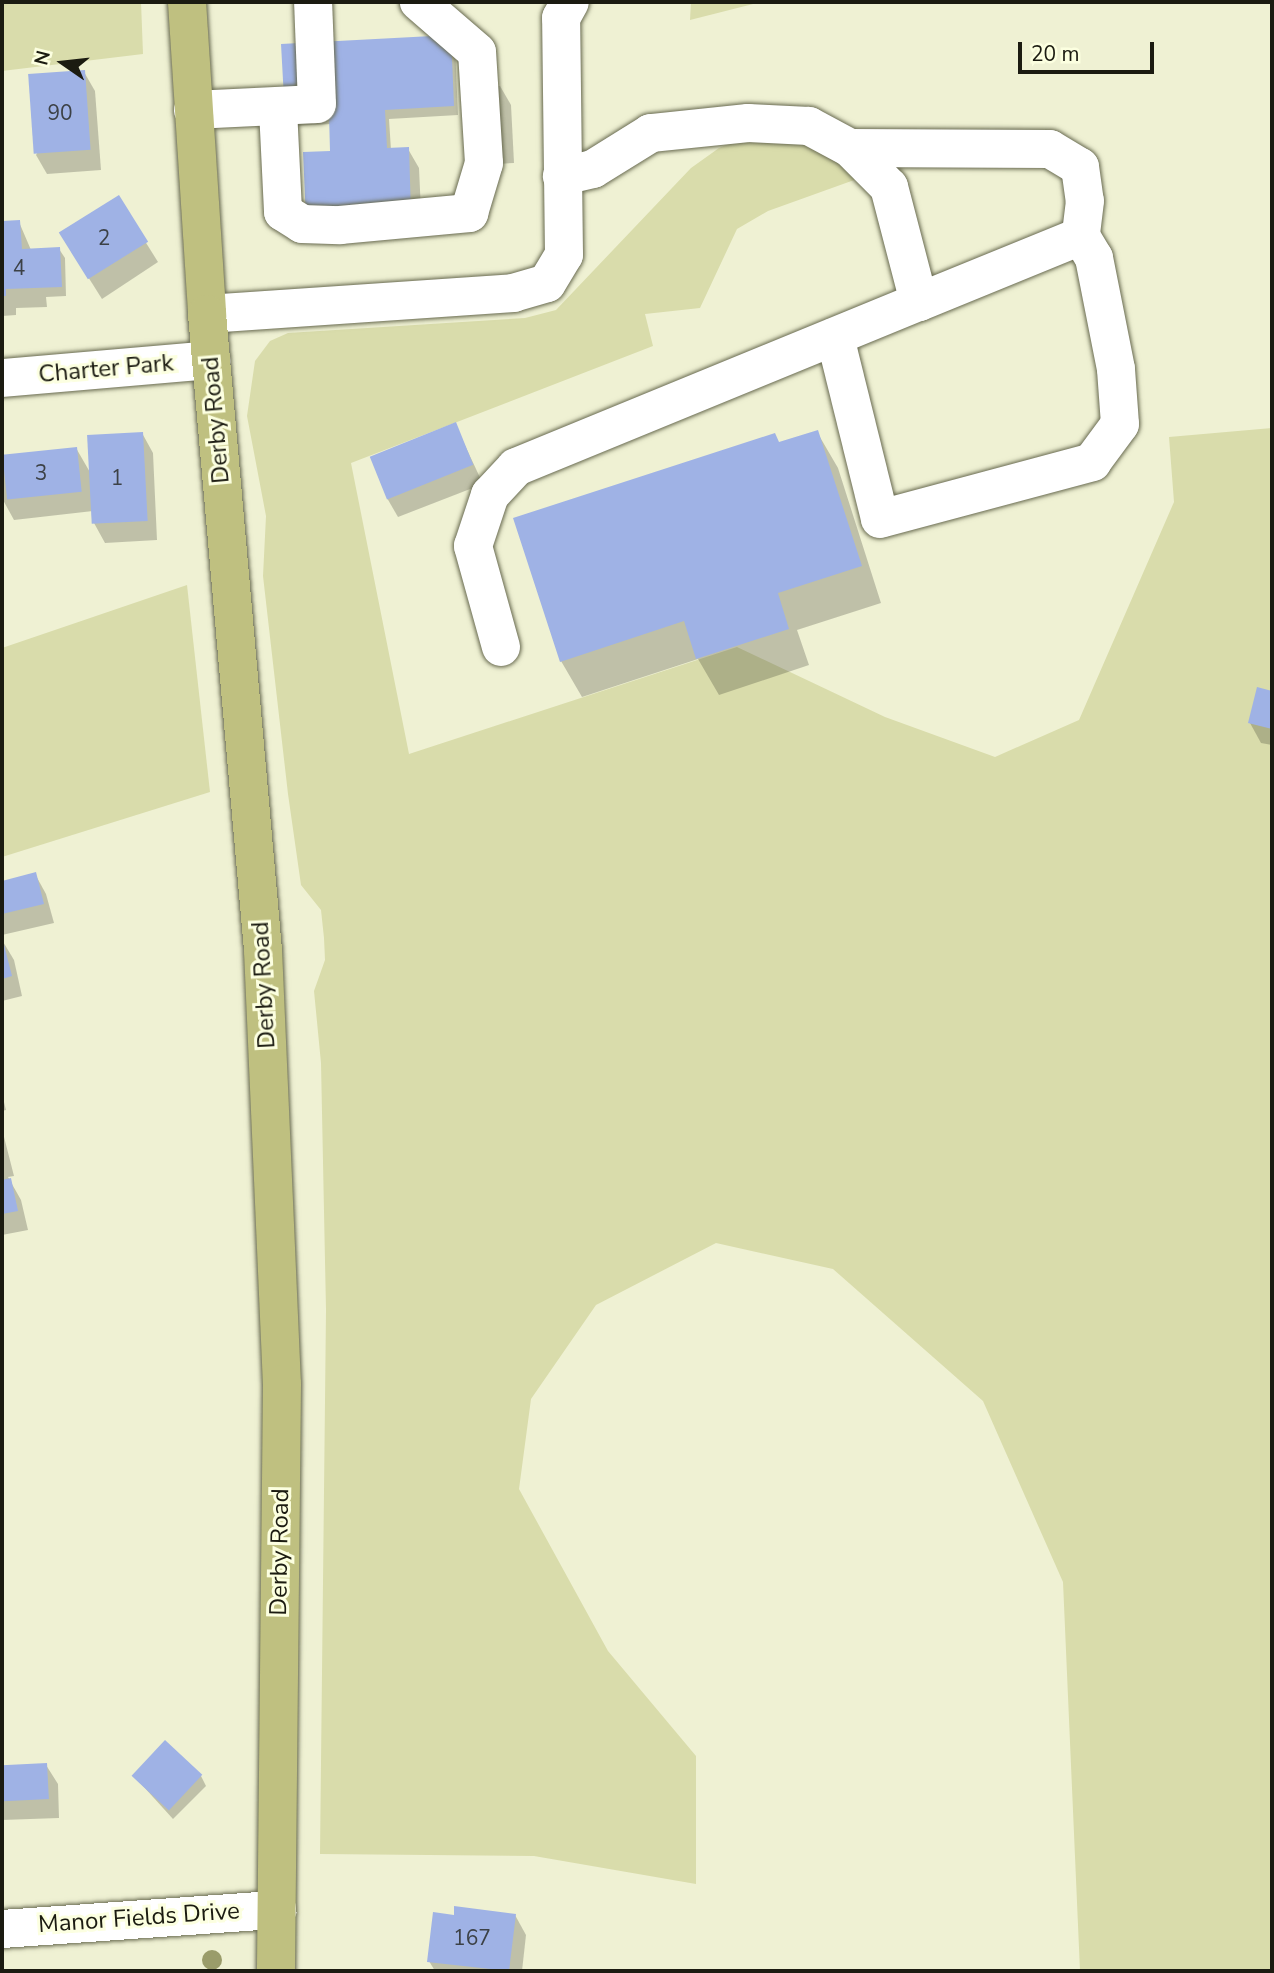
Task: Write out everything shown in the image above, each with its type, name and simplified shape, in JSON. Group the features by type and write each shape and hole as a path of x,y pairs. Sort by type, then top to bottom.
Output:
{"main road":[{"name":"Derby Road","path":"187,2 207,314 253,797 275,1207 282,1384 276,1971"}],"street":[{"path":"193,110 278,109 317,104 313,2"},
{"path":"278,109 283,212 302,224 340,225 469,213 484,163 477,52 419,2"},
{"path":"207,314 513,293 547,283 564,255 561,18 570,2"},
{"path":"562,176 593,169 651,133 748,123 809,126 850,148 889,187 919,302"},
{"path":"835,337 880,519 1092,463 1120,424 1116,369 1094,258 1081,236 1085,201 1080,167 1050,149 850,148"},
{"path":"501,647 473,546 490,495 516,467 1081,236"},
{"name":"Charter Park","path":"2,378 211,360"},
{"name":"Manor Fields Drive","path":"2,1929 277,1910"}],"green space":[{"path":"2,2 141,2 143,54 2,71"},
{"path":"691,2 761,2 690,20"},
{"path":"747,136 820,140 857,179 768,211 737,229 700,308 645,314 653,346 351,463 409,754 737,647 885,717 995,757 1079,720 1174,502 1169,437 1272,428 1272,1971 1080,1971 1063,1582 983,1401 833,1269 716,1243 596,1305 531,1399 519,1489 608,1651 696,1756 696,1884 534,1856 320,1854 326,1310 321,1063 314,991 325,960 321,910 301,885 288,794 263,576 266,516 247,416 255,361 270,341 288,333 525,318 556,310 691,168 719,148"},
{"path":"187,585 210,792 2,857 2,648"}],"building":[{"path":"451,35 454,106 385,110 387,148 409,147 411,214 306,219 303,152 330,151 329,115 285,117 281,44"},
{"path":"85,70 91,150 34,154 28,74"},
{"path":"119,195 148,242 88,279 59,233"},
{"path":"20,220 22,249 60,247 62,287 6,289 6,296 2,296 2,221"},
{"path":"456,422 473,465 387,499 370,457"},
{"path":"818,430 862,566 778,593 789,629 696,659 684,621 560,662 513,518 775,433 779,442"},
{"path":"143,432 148,521 92,524 87,435"},
{"path":"77,447 82,492 7,500 2,455"},
{"path":"1257,687 1272,691 1272,729 1248,723"},
{"path":"36,872 44,904 2,914 2,881"},
{"path":"2,937 12,976 2,979"},
{"path":"11,1178 18,1211 2,1214 2,1180"},
{"path":"165,1740 202,1775 169,1811 132,1776"},
{"path":"47,1763 49,1799 4,1801 2,1765"},
{"path":"454,1906 516,1914 509,1971 427,1962 433,1912 454,1915"}]}
